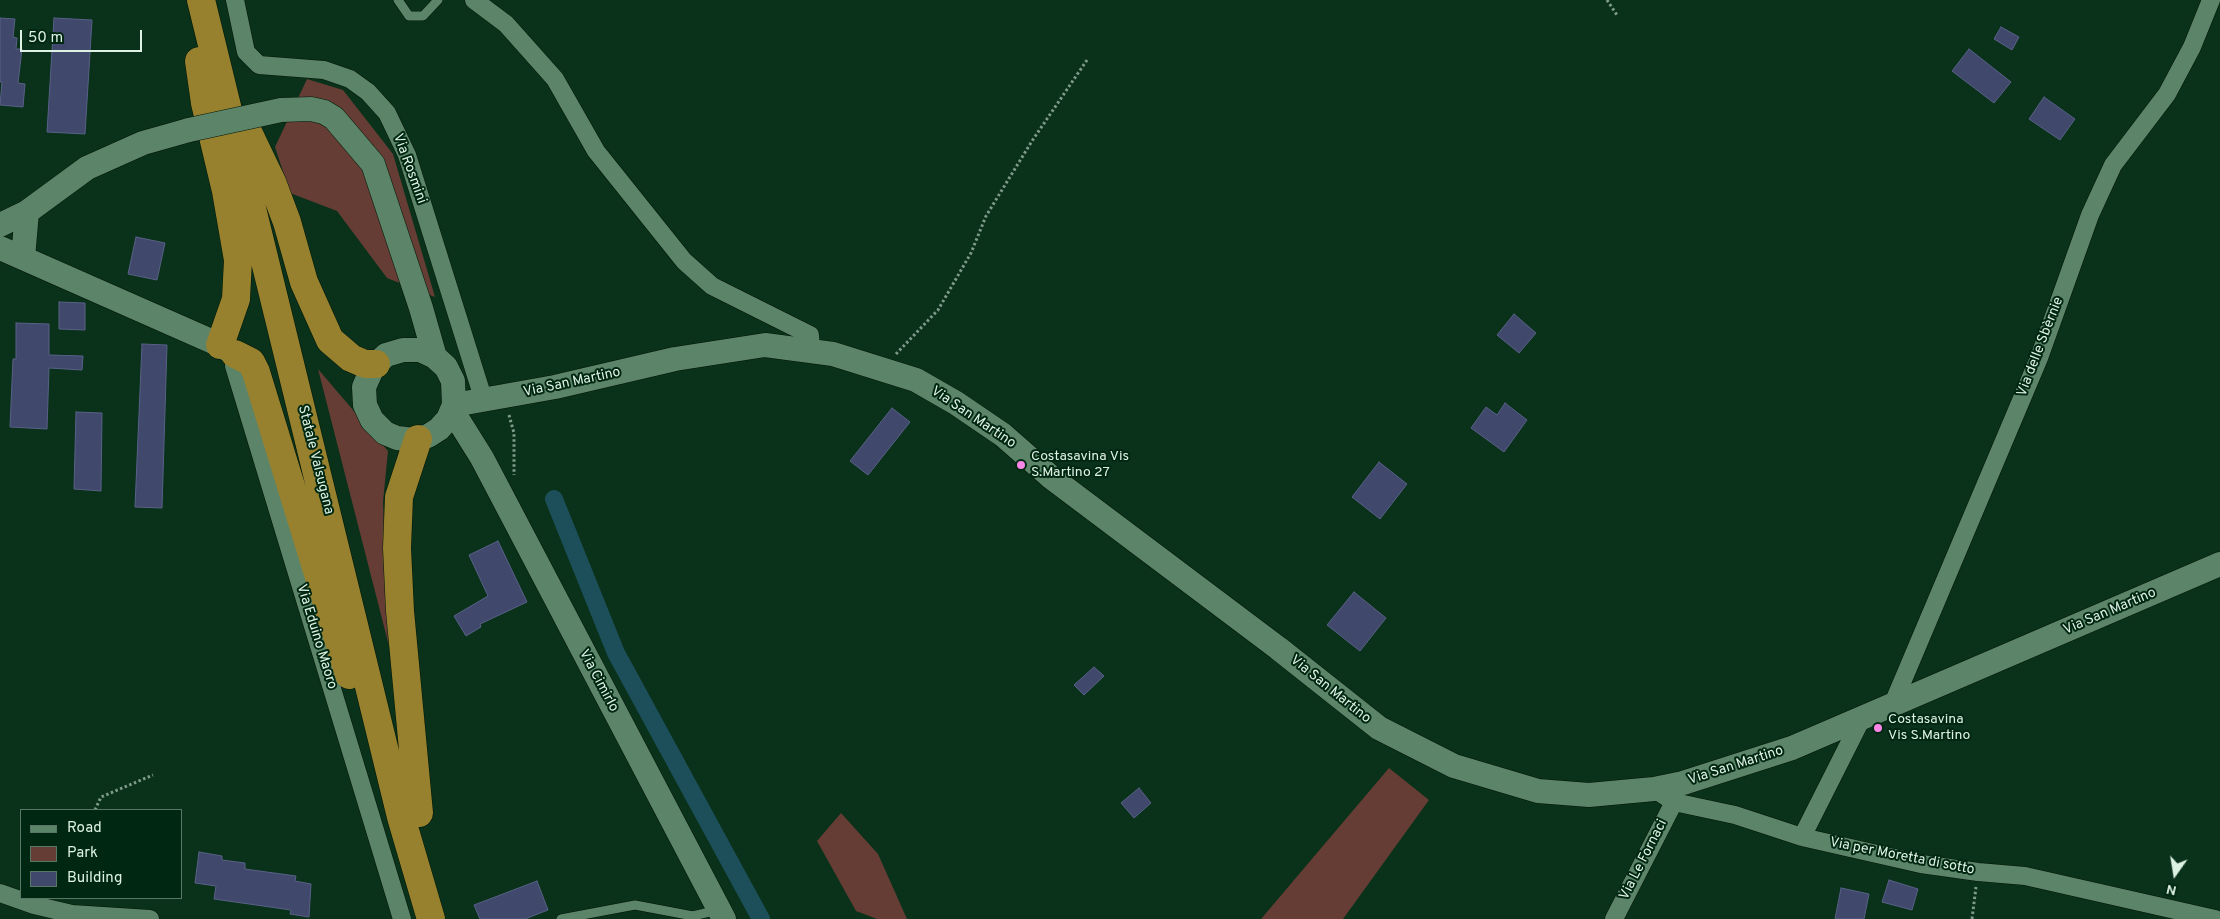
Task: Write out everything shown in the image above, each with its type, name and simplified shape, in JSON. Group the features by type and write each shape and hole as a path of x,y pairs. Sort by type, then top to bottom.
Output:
{"highway":[{"path":"192,0 205,103 226,191 238,260 236,299 227,350 251,362 256,372 315,558 382,787 410,815"},
{"name":"Statale Valsugana","path":"201,0 410,815 447,919"},
{"name":"Statale Valsugana","path":"217,0 410,815 431,919"},
{"path":"249,134 272,182 287,222 304,282 330,340 351,358 365,364 376,364"},
{"path":"410,815 397,548 399,497 418,439"}],"street":[{"name":"Via Rosmini","path":"235,0 246,52 259,65 274,68 324,70 350,79 368,92 387,113 407,155 484,401"},
{"path":"474,0 506,24 556,79 596,151 684,261 712,286 810,334 811,350"},
{"name":"Via delle Sbèrnie","path":"1892,706 2039,358 2090,215 2113,166 2167,94 2192,47 2211,0"},
{"path":"0,225 27,212 88,168 143,143 189,130 281,110 311,109 324,112 334,118 372,164 421,308 435,357"},
{"path":"23,258 27,212"},
{"path":"0,248 227,350"},
{"path":"403,350 421,308"},
{"name":"Via San Martino","path":"451,408 555,388 675,359 765,345 833,354 916,380 956,403 1003,435 1052,478 1270,642 1379,728 1454,766 1538,791 1589,795 1654,789 1683,783 1792,748 1861,720 2220,564"},
{"name":"Via Eduino Maoro","path":"227,350 234,366 402,919"},
{"path":"451,408 431,435 405,440 388,435 370,417 365,405 364,392 367,379 376,364 386,355 403,350 420,350 435,357 449,371 451,408 474,443"},
{"path":"474,443 479,412 484,401"},
{"name":"Via Cimirlo","path":"474,443 721,914"},
{"path":"1802,837 1861,720"},
{"name":"Via per Moretta di sotto","path":"1654,789 1674,802 1735,815 1802,837 1922,864 2025,876 2215,919"},
{"name":"Via Le Fornaci","path":"1614,919 1674,802"},
{"path":"0,893 34,905 72,914 150,919"}],"lane":[{"path":"398,0 409,16 423,16 438,0"},
{"path":"561,919 636,905 693,916 721,914"}],"path":[{"path":"1607,0 1616,15"},
{"path":"882,369 938,310 971,253 986,216 1032,141 1087,60"},
{"path":"95,809 101,797 153,775"},
{"path":"1972,919 1978,872"}],"green space":[{"path":"307,79 343,90 393,154 435,297 387,278 337,211 290,193 275,147"},
{"path":"318,369 388,451 383,502 389,646"},
{"path":"1389,768 1429,800 1343,919 1261,919"},
{"path":"841,813 878,854 907,919 877,919 856,911 817,841"}],"building":[{"path":"0,18 15,19 13,37 17,38 16,49 22,49 18,83 25,84 23,107 0,105 2,82 0,82"},
{"path":"54,18 92,20 85,134 47,132"},
{"path":"2001,27 2019,37 2012,50 1994,39"},
{"path":"1969,49 2011,82 1994,103 1952,71"},
{"path":"2044,97 2075,119 2060,140 2029,119"},
{"path":"136,237 165,243 157,280 128,274"},
{"path":"59,302 85,303 85,330 59,329"},
{"path":"1514,314 1536,333 1519,353 1497,335"},
{"path":"16,323 49,324 49,355 83,356 82,370 49,368 47,429 10,427 13,359 16,359"},
{"path":"142,344 167,345 162,508 135,507"},
{"path":"1505,403 1527,420 1504,452 1471,428 1486,407 1497,415"},
{"path":"892,408 910,422 868,475 850,461"},
{"path":"76,412 102,413 101,491 74,489"},
{"path":"1379,462 1407,484 1380,519 1352,497"},
{"path":"498,541 527,602 480,624 481,627 466,636 454,616 488,596 469,555"},
{"path":"1354,592 1386,618 1360,651 1327,625"},
{"path":"1094,667 1104,676 1084,695 1074,685"},
{"path":"1139,788 1151,803 1134,818 1121,803"},
{"path":"199,852 222,856 222,860 245,863 245,869 296,876 295,881 311,884 309,917 290,914 291,910 214,899 216,886 195,883"},
{"path":"1889,880 1918,889 1912,910 1882,902"},
{"path":"537,881 548,910 525,919 480,919 474,905"},
{"path":"1841,888 1869,894 1864,919 1835,919"}],"waterway":[{"path":"554,499 616,653 761,919"}],"place":[{"name":"Costasavina Vis S.Martino 27","path":"1021,465"},
{"name":"Costasavina Vis S.Martino","path":"1878,728"}]}
